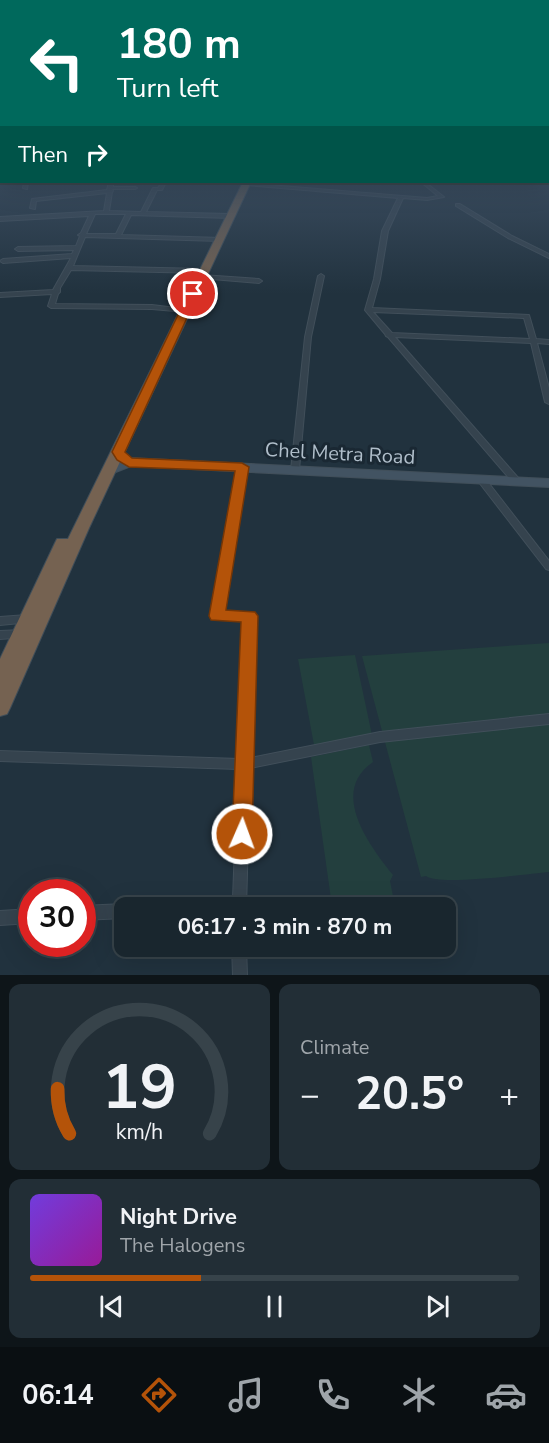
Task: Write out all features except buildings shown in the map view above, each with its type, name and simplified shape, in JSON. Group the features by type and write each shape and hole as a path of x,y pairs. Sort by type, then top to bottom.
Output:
{"highway":[{"path":"26,635 27,619 97,471 158,350 201,273 233,204"},
{"path":"2,692 26,635 118,452 179,311"}],"street":[{"path":"33,208 34,204"},
{"path":"106,212 108,204"},
{"path":"143,213 148,204"},
{"path":"368,310 377,279 385,231 398,204"},
{"path":"458,205 510,237 549,256"},
{"path":"0,219 106,212 143,213 222,227"},
{"path":"118,235 129,213"},
{"path":"92,214 81,235 69,268 57,288 51,306 152,308 179,311"},
{"path":"81,235 118,235 222,227"},
{"path":"18,249 76,248"},
{"path":"3,261 73,256"},
{"path":"69,268 201,273 259,281"},
{"path":"295,470 308,337 321,276"},
{"path":"0,295 57,292"},
{"path":"368,310 517,482"},
{"path":"368,310 528,316 549,402"},
{"path":"388,335 549,342"},
{"path":"118,452 121,458 129,462"},
{"path":"108,471 129,462"},
{"name":"Chel Metra Road","path":"129,462 549,483"},
{"path":"239,897 250,616 217,616 242,467"},
{"path":"481,479 549,567"},
{"path":"0,621 27,619"},
{"path":"0,635 26,635"},
{"path":"0,756 244,764 380,737 549,719"},
{"path":"96,912 114,911"},
{"path":"0,918 18,917"},
{"path":"239,957 240,975"}],"green space":[{"path":"549,643 549,872 464,880 421,877 362,656"},
{"path":"355,655 372,735 314,745 298,659"},
{"path":"369,745 373,762 360,774 354,788 354,803 365,834 393,875 390,881 393,896 331,897 311,757"}],"route":[{"path":"193,294 118,452 121,458 129,462 242,467 217,616 250,616 242,834"}]}
